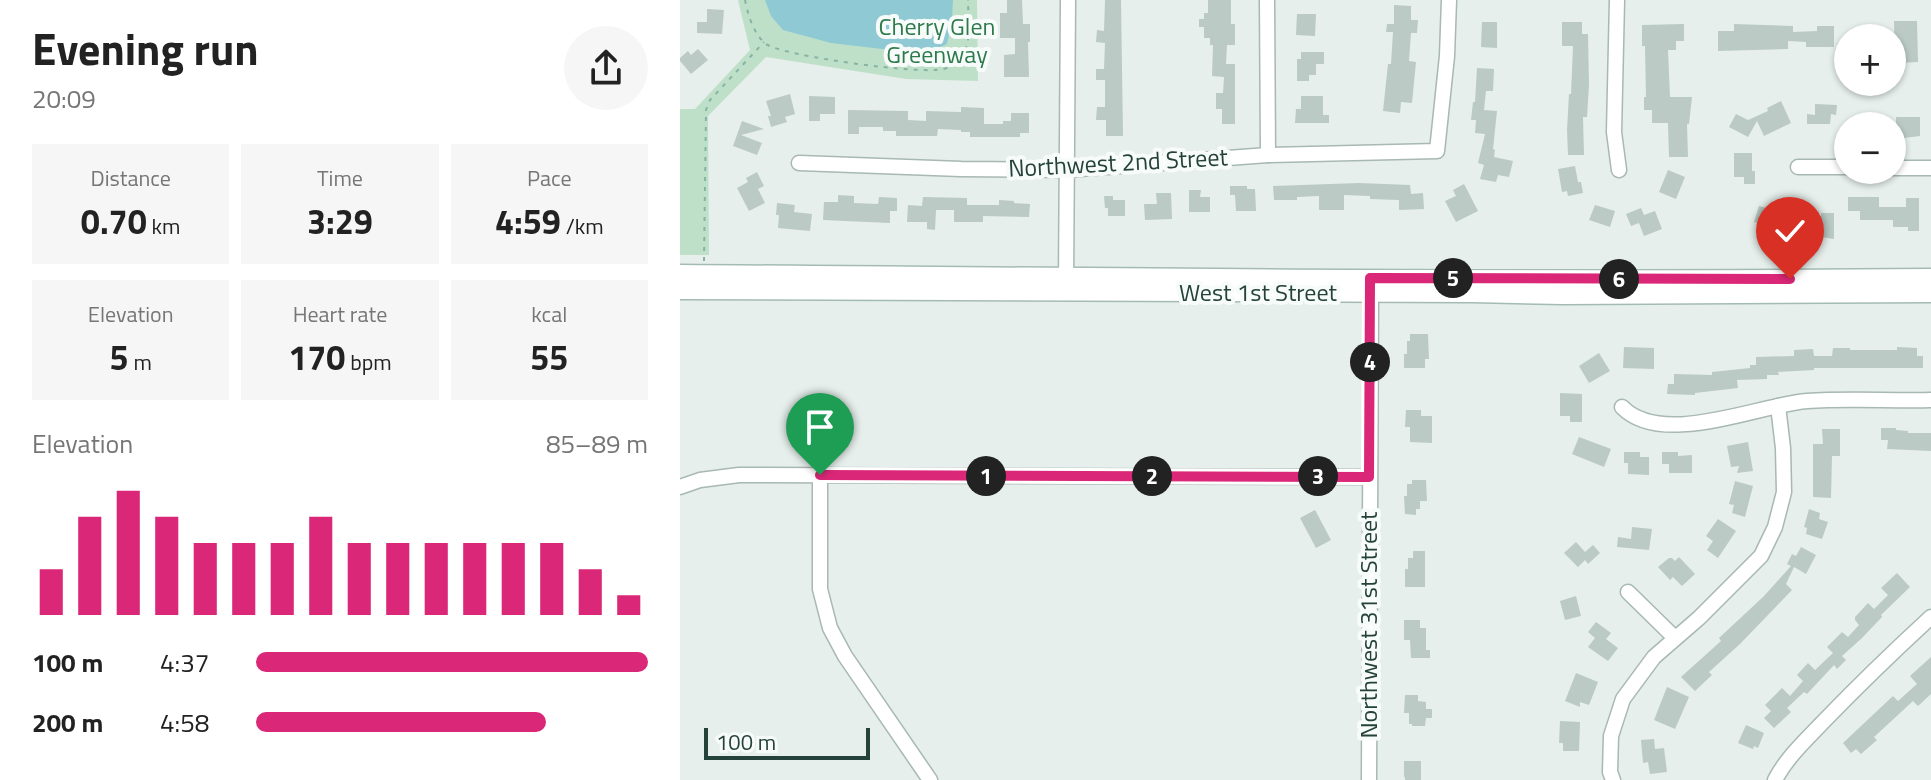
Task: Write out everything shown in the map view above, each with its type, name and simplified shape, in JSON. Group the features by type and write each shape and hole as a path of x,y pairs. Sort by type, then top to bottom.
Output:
{"main road":[{"name":"West 1st Street","path":"680,274 1066,285"},
{"name":"West 1st Street","path":"680,290 1066,285 1371,286 1931,278"},
{"name":"West 1st Street","path":"1371,286 1472,293 1577,295 1931,293"}],"street":[{"path":"1066,285 1068,0"},
{"path":"1267,0 1268,155"},
{"name":"Northwest 2nd Street","path":"799,163 1066,170 1268,155 1437,151 1447,56 1449,0"},
{"path":"1617,0 1614,132 1619,170"},
{"path":"1798,167 1834,167"},
{"path":"1906,168 1931,168"},
{"name":"Northwest 31st Street","path":"1369,780 1371,286"},
{"path":"1622,407 1643,422 1665,425 1734,417 1778,406 1828,400 1931,400"},
{"path":"1613,780 1610,772 1611,736 1623,699 1654,657 1699,618 1761,556 1775,527 1784,492 1778,406"},
{"path":"820,475 820,589 830,628 845,656 930,780"},
{"path":"680,487 721,476 1369,477"},
{"path":"1628,592 1675,638"},
{"path":"1775,780 1794,753 1827,718 1878,665 1931,617"}],"path":[{"path":"745,0 759,37 772,48 849,63 928,71 942,70 958,61 966,46 968,0"},
{"path":"704,262 706,110 710,100 764,42"}],"green space":[{"name":"Cherry Glen Greenway","path":"738,0 977,0 978,81 906,79 766,57 708,116 709,255 680,255 680,109 695,109 750,50"}],"water":[{"path":"765,0 953,0 952,20 947,44 925,54 831,43 783,30 771,16"}],"building":[{"path":"1007,0 1022,0 1023,24 1030,24 1029,77 1004,77 1004,55 1015,54 1015,38 1000,38 1000,13 1007,13"},
{"path":"1105,0 1121,0 1123,136 1106,136 1106,120 1096,120 1097,107 1105,107 1105,80 1096,80 1096,69 1104,69 1105,43 1096,42 1097,30 1104,31"},
{"path":"1208,0 1231,0 1235,45 1227,45 1226,64 1235,64 1235,124 1222,124 1222,109 1216,109 1216,93 1223,93 1224,77 1212,76 1213,45 1210,45 1210,38 1204,38 1204,27 1199,27 1199,19 1204,19 1204,13 1208,13"},
{"path":"1394,5 1411,6 1411,20 1418,20 1417,33 1411,33 1409,61 1416,62 1412,103 1401,102 1400,113 1383,111 1393,32 1386,32 1387,24 1394,24"},
{"path":"707,9 724,10 722,34 697,33 697,22 707,22"},
{"path":"1297,14 1316,14 1315,36 1296,35"},
{"path":"1894,21 1917,21 1918,62 1906,63 1906,24 1894,24"},
{"path":"1482,22 1497,22 1497,48 1481,47"},
{"path":"1562,22 1582,22 1582,34 1588,34 1589,85 1587,117 1583,117 1584,155 1568,155 1573,46 1562,46"},
{"path":"1684,24 1684,41 1676,41 1676,50 1668,50 1670,97 1692,97 1687,124 1688,157 1669,157 1668,123 1652,123 1652,110 1644,110 1645,46 1642,46 1642,25"},
{"path":"1734,24 1793,26 1793,32 1817,31 1817,26 1834,26 1834,47 1806,47 1806,42 1788,41 1788,49 1718,51 1718,31 1734,31"},
{"path":"698,49 708,60 691,74 680,58 688,51 691,55"},
{"path":"1301,52 1324,52 1324,64 1316,64 1316,75 1309,75 1309,81 1297,81 1297,59 1301,59"},
{"path":"1477,68 1494,69 1493,91 1486,91 1484,110 1497,111 1494,157 1513,161 1509,177 1498,175 1496,182 1480,179 1484,165 1478,163 1485,134 1475,133 1476,120 1471,120"},
{"path":"790,94 795,114 785,117 787,122 771,127 766,101"},
{"path":"809,96 835,97 835,114 820,114 820,121 809,121"},
{"path":"1301,96 1323,96 1323,115 1329,115 1329,123 1295,123 1296,109 1301,109"},
{"path":"1781,101 1791,123 1764,136 1757,121 1748,137 1729,127 1736,114 1748,120"},
{"path":"1815,104 1837,105 1836,112 1831,114 1830,124 1807,124 1807,114 1815,115"},
{"path":"961,107 984,108 984,124 1003,124 1003,121 1011,121 1011,113 1029,113 1029,133 1020,133 1020,137 970,137 970,132 938,129 937,136 896,136 896,131 883,131 883,127 859,127 859,134 848,134 848,110 908,111 908,120 926,121 926,111 961,112"},
{"path":"1906,117 1920,117 1920,136 1906,138"},
{"path":"742,121 764,129 741,135 762,143 757,155 733,146"},
{"path":"1734,153 1752,153 1755,184 1744,184 1744,177 1734,177"},
{"path":"1575,166 1583,193 1568,196 1567,191 1562,192 1558,169"},
{"path":"1668,170 1685,177 1676,199 1659,192"},
{"path":"757,172 764,186 758,189 765,203 749,211 737,188"},
{"path":"1464,184 1478,211 1456,222 1445,201 1456,196 1453,190"},
{"path":"1410,185 1411,194 1423,193 1424,209 1399,210 1399,200 1370,199 1370,196 1344,195 1344,210 1319,210 1319,196 1274,200 1273,186"},
{"path":"1230,186 1255,189 1256,211 1236,211 1235,195 1230,195"},
{"path":"1189,190 1201,190 1200,197 1210,197 1210,212 1189,212"},
{"path":"1156,193 1171,193 1172,219 1145,220 1144,204 1157,204"},
{"path":"838,195 854,196 854,203 878,204 879,197 897,198 897,211 890,211 890,223 823,220 824,202 838,202"},
{"path":"1104,196 1125,200 1125,216 1108,216"},
{"path":"923,197 967,198 967,205 999,205 999,200 1030,204 1029,217 983,216 983,222 954,222 954,210 936,210 935,230 927,229 927,222 907,222 908,205 922,206"},
{"path":"1848,197 1879,197 1879,207 1906,207 1906,198 1919,198 1919,231 1893,227 1893,220 1860,220 1860,211 1848,211"},
{"path":"777,203 795,205 794,212 812,214 810,231 778,228"},
{"path":"1595,205 1615,211 1610,227 1589,220"},
{"path":"1759,206 1796,216 1790,233 1754,222"},
{"path":"1641,208 1644,215 1655,211 1662,229 1644,236 1639,223 1631,226 1626,214"},
{"path":"1821,213 1834,213 1834,239 1808,235 1808,216 1821,216"},
{"path":"1410,334 1428,334 1429,359 1425,359 1425,368 1404,368 1404,354 1407,354"},
{"path":"1624,347 1654,348 1654,369 1623,368"},
{"path":"1897,347 1917,348 1917,356 1923,356 1923,368 1814,368 1778,372 1779,375 1767,375 1767,379 1737,380 1738,388 1695,395 1667,394 1668,384 1674,384 1674,374 1712,375 1712,372 1750,368 1750,365 1756,365 1756,357 1794,356 1794,350 1813,349 1814,356 1832,356 1833,348 1897,350"},
{"path":"1599,353 1610,371 1589,383 1579,366"},
{"path":"1560,393 1582,394 1582,422 1570,422 1570,416 1560,416"},
{"path":"1406,410 1421,410 1421,416 1432,416 1432,443 1410,442 1410,427 1405,427"},
{"path":"1881,428 1931,433 1931,451 1887,449 1888,440 1881,440"},
{"path":"1822,429 1840,429 1840,456 1832,456 1831,498 1813,497 1813,444 1823,444"},
{"path":"1579,437 1611,449 1604,467 1572,454"},
{"path":"1748,442 1753,471 1737,473 1739,466 1731,467 1727,446"},
{"path":"1624,452 1640,452 1640,457 1649,457 1649,475 1628,474"},
{"path":"1662,452 1692,455 1692,473 1669,473 1669,464 1662,464"},
{"path":"1412,480 1426,480 1427,501 1420,501 1416,515 1405,514 1404,496 1407,496 1407,484 1412,484"},
{"path":"1735,481 1753,486 1745,517 1732,513 1734,505 1729,504"},
{"path":"1809,509 1820,513 1819,519 1828,522 1822,539 1806,534 1807,528 1804,527"},
{"path":"1315,510 1331,540 1316,548 1300,518"},
{"path":"1718,519 1736,531 1718,558 1707,550 1713,541 1706,536"},
{"path":"1632,527 1652,529 1649,550 1617,547 1618,537 1631,539"},
{"path":"1576,542 1585,552 1593,545 1600,553 1588,564 1585,560 1578,567 1564,553"},
{"path":"1801,547 1816,555 1806,574 1794,567 1786,584 1792,590 1709,672 1712,675 1695,691 1681,677 1763,597 1791,566 1787,564 1792,554 1796,556"},
{"path":"1413,551 1425,551 1425,587 1405,587 1405,569 1408,569 1408,558 1413,558"},
{"path":"1679,557 1695,574 1682,586 1673,577 1670,580 1658,567 1669,558 1675,561"},
{"path":"1897,573 1910,587 1842,656 1846,660 1837,669 1834,665 1807,694 1804,692 1787,708 1791,712 1774,728 1764,718 1771,711 1765,705 1782,688 1790,696 1803,681 1797,675 1808,663 1815,670 1833,653 1827,647 1842,632 1848,637 1859,625 1855,617 1868,603 1874,609 1888,595 1881,588"},
{"path":"1576,596 1581,616 1565,620 1560,601"},
{"path":"1404,620 1420,620 1420,628 1426,628 1426,650 1430,650 1430,658 1411,658 1410,640 1404,640"},
{"path":"1596,622 1611,633 1606,639 1618,648 1608,661 1588,647 1595,638 1588,632"},
{"path":"1931,657 1931,694 1918,706 1913,701 1874,737 1877,740 1861,754 1856,749 1851,753 1843,743 1893,696 1898,701 1917,684 1910,676"},
{"path":"1576,673 1598,682 1589,705 1580,702 1580,707 1565,701"},
{"path":"1667,687 1689,697 1675,729 1654,720"},
{"path":"1405,695 1418,695 1418,701 1426,702 1426,709 1432,709 1432,718 1426,718 1425,726 1409,724 1409,713 1404,713"},
{"path":"1560,721 1580,722 1579,751 1563,751 1563,743 1559,743"},
{"path":"1746,725 1764,733 1758,748 1738,743"},
{"path":"1654,739 1655,749 1664,748 1667,772 1650,774 1648,762 1643,763 1641,740"},
{"path":"1404,761 1421,761 1421,780 1405,780"}],"route":[{"path":"820,475 1369,477 1370,278 1790,279"}]}
